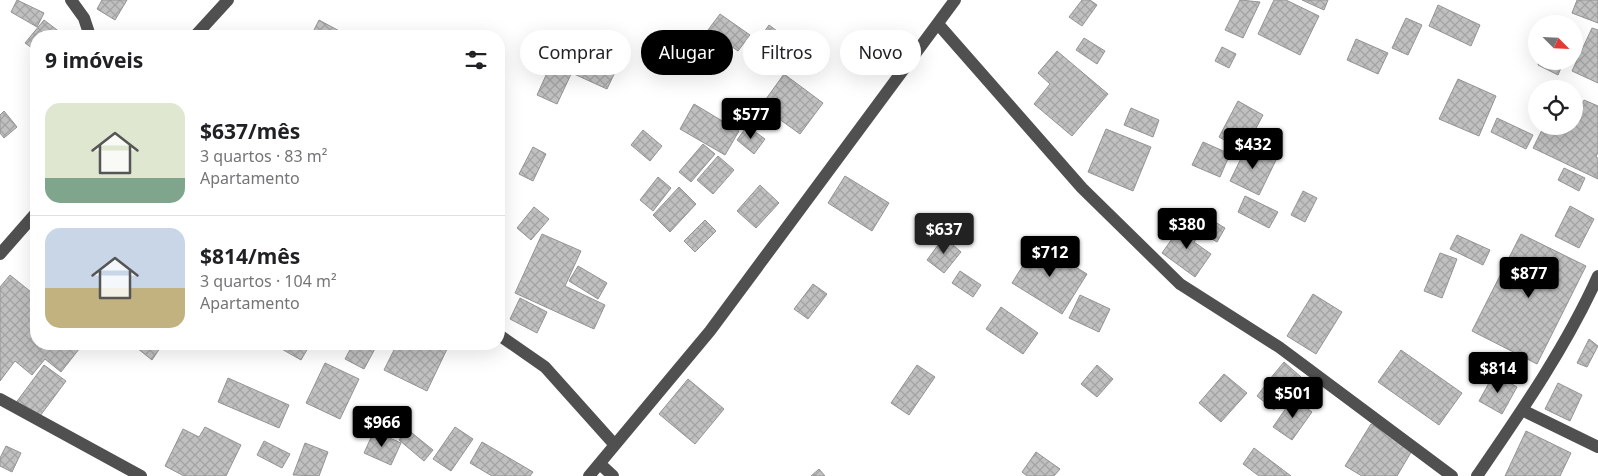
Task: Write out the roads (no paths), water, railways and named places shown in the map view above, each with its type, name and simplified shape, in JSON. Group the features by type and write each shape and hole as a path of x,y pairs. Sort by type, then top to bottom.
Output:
{"street":[{"path":"71,0 84,18 88,30"},
{"path":"200,30 228,0"},
{"path":"589,476 710,331 938,24 949,2"},
{"path":"938,24 1082,188 1180,284 1278,347 1452,476"},
{"path":"0,254 30,220"},
{"path":"1476,476 1522,410 1582,311 1598,276"},
{"path":"505,339 545,367 614,444"},
{"path":"0,399 141,476"},
{"path":"1522,410 1598,447"},
{"path":"600,464 613,476"}]}
